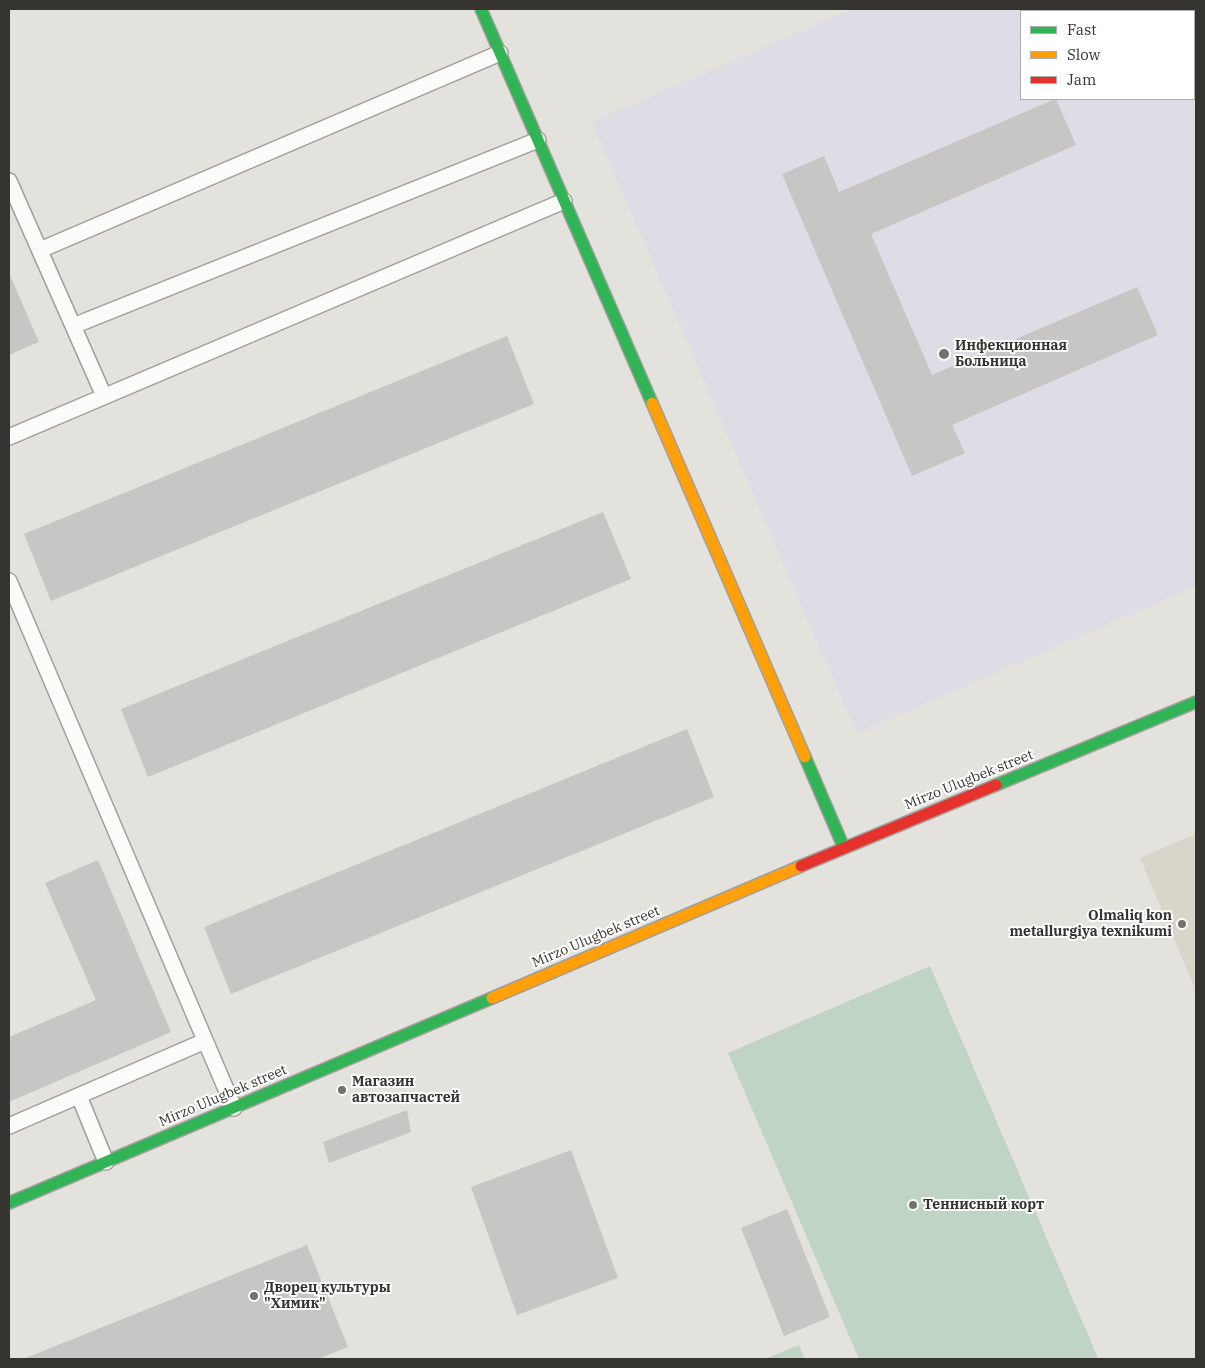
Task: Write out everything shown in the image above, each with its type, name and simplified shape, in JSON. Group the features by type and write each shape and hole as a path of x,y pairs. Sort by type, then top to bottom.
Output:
{"main road":[{"path":"481,9 844,848"},
{"name":"Mirzo Ulugbek street","path":"9,1203 844,848 1196,702"}],"lane":[{"path":"40,250 500,53"},
{"path":"73,326 538,140"},
{"path":"9,181 104,396"},
{"path":"9,437 564,201"},
{"path":"9,581 234,1108"},
{"path":"9,1126 205,1041"},
{"path":"79,1096 106,1162"}],"shaded area":[{"name":"Инфекционная Больница","path":"853,9 1196,9 1196,586 857,733 592,122"},
{"name":"Olmaliq kon metallurgiya texnikumi","path":"1196,834 1196,991 1140,858"}],"green space":[{"name":"Теннисный корт","path":"930,966 1098,1358 859,1359 728,1053"},
{"path":"799,1345 805,1359 765,1359"}],"building":[{"path":"1056,100 1076,145 871,234 932,375 1137,287 1158,335 952,425 965,453 912,476 782,174 824,156 839,192"},
{"path":"9,273 39,342 9,355"},
{"path":"507,336 534,404 51,601 24,534"},
{"path":"603,512 631,579 148,777 121,709"},
{"path":"687,729 714,797 231,994 204,927"},
{"path":"98,860 171,1032 9,1102 9,1037 96,1000 45,883"},
{"path":"407,1110 411,1132 329,1163 323,1142"},
{"path":"571,1150 618,1278 517,1315 471,1187"},
{"path":"787,1209 830,1317 784,1336 741,1228"},
{"name":"Дворец культуры \"Химик\"","path":"307,1245 348,1347 318,1359 23,1359"}],"traffic: fast":[{"path":"481,9 652,403"},
{"path":"996,785 1196,702"},
{"path":"805,757 844,848"},
{"path":"9,1203 492,998"}],"traffic: slow":[{"path":"652,403 805,757"},
{"path":"492,998 801,866"}],"traffic: jam":[{"path":"801,866 996,785"}],"place":[{"name":"Инфекционная Больница","path":"944,354"},
{"name":"Olmaliq kon metallurgiya texnikumi","path":"1182,924"},
{"name":"Магазин автозапчастей","path":"342,1090"},
{"name":"Теннисный корт","path":"913,1205"},
{"name":"Дворец культуры \"Химик\"","path":"254,1296"}]}
